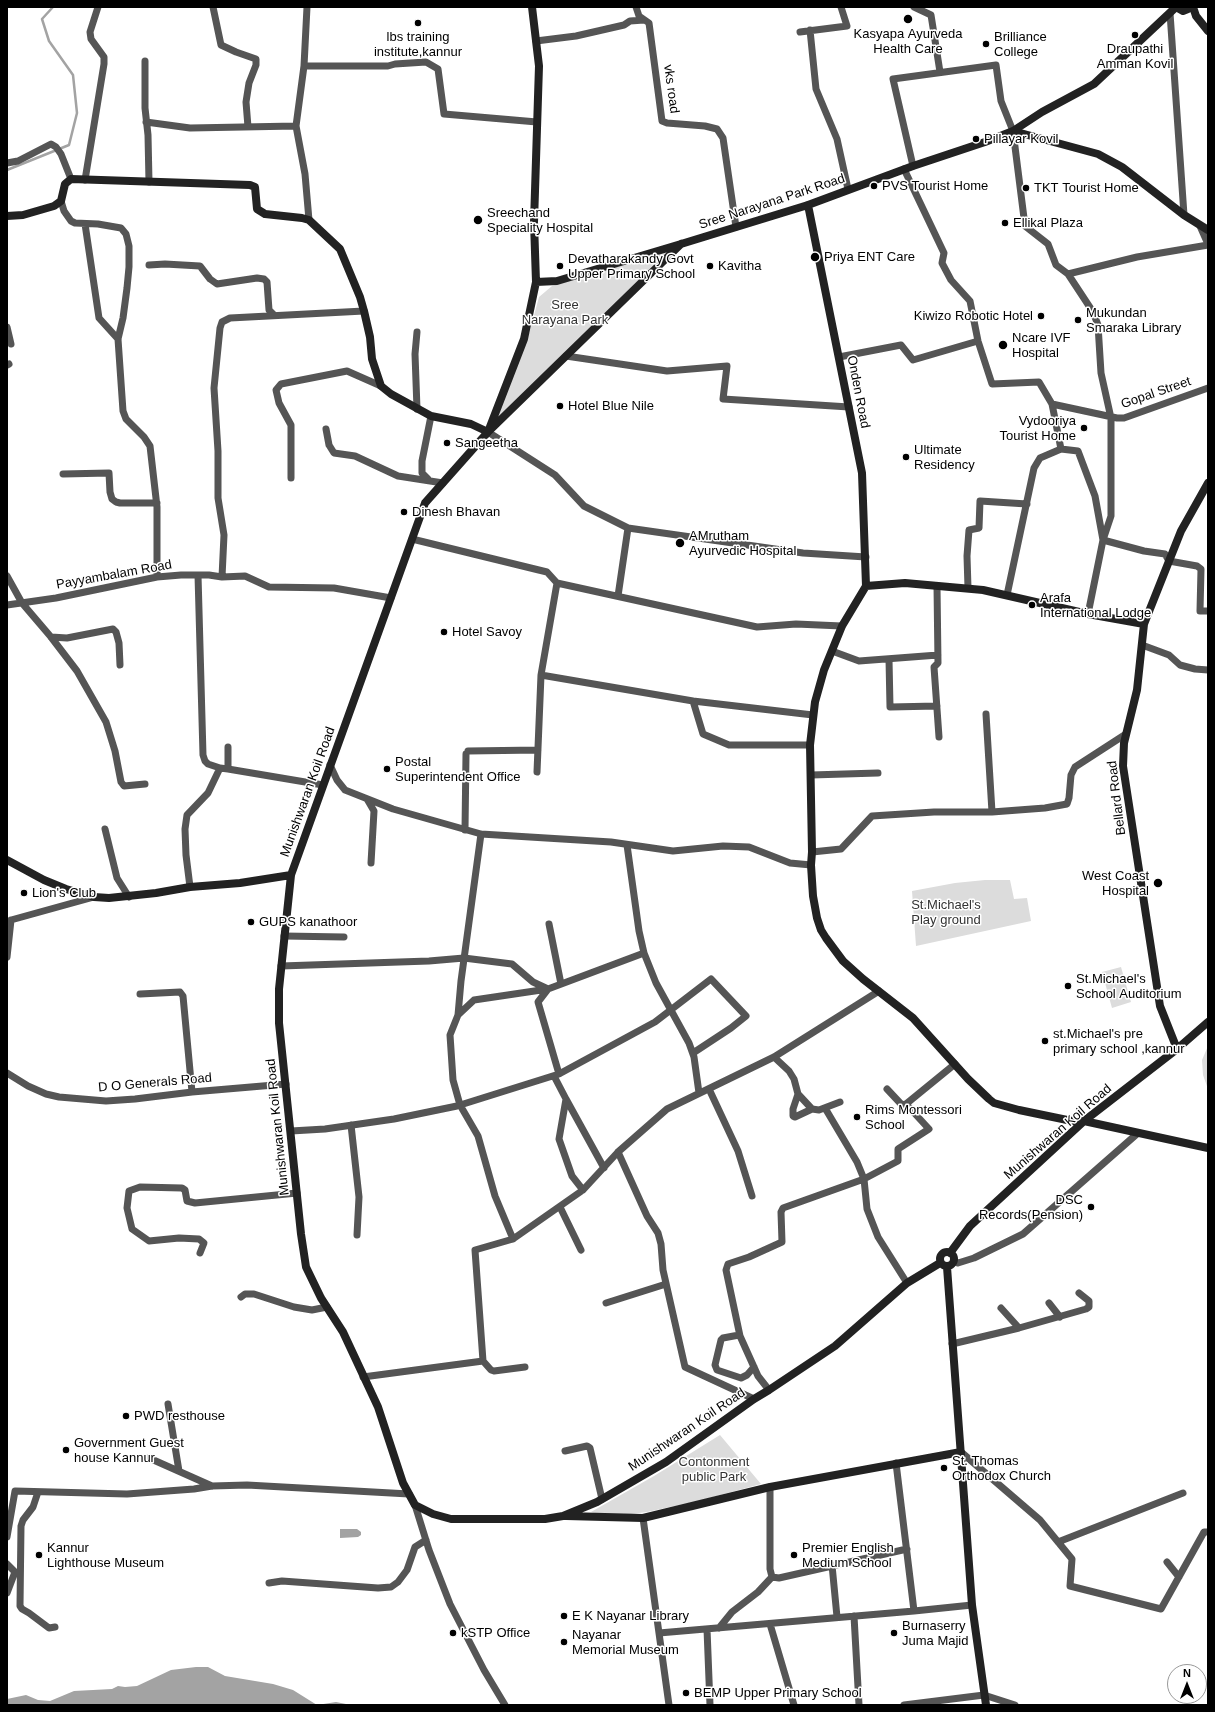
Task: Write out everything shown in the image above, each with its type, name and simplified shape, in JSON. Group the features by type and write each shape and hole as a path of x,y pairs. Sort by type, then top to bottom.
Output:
{"main road":[{"path":"7,216 23,214 48,207 61,201 65,184 71,179 250,185 255,187 258,209 265,214 309,220 340,249 360,297 370,337 372,359 381,386 391,394 431,416 472,424 488,432 524,339 536,282 534,222 539,66 532,7"},
{"path":"1174,9 1180,10 1190,8 1208,31"},
{"name":"Sree Narayana Park Road","path":"536,282 557,281 808,205 848,189 1013,131 1042,112 1094,84 1174,9"},
{"path":"1013,131 1098,154 1122,167 1200,226 1208,230"},
{"name":"Onden Road","path":"808,205 862,473 866,586"},
{"name":"Munishwaran Koil Road","path":"682,244 488,432 425,503 390,598 291,875 278,989 279,1023 306,1267 321,1298 343,1332 378,1407 403,1483 415,1505 434,1514 451,1519 545,1519 563,1516 602,1499 666,1462 754,1399 770,1390 835,1346 907,1283 943,1265"},
{"name":"Bellard Road","path":"1177,1049 1158,998 1123,766 1124,743 1137,690 1144,624 1181,531 1208,483"},
{"path":"1144,624 1088,614 1007,595 968,588 905,583 866,586 842,626 824,670 815,702 810,745 811,865 815,908 821,930 843,961 912,1018 974,1084 994,1103 1072,1121 1084,1121 1208,1148"},
{"path":"7,860 44,880 80,894 94,897 129,896 190,887 240,884 291,875"},
{"name":"Munishwaran Koil Road","path":"950,1253 970,1226 1084,1121 1177,1049 1208,1022"},
{"path":"943,1265 951,1265 954,1261 954,1256 945,1252 941,1254 939,1258 943,1265 952,1344 972,1605 986,1705"},
{"path":"563,1516 643,1518 770,1487 961,1452"}],"street":[{"path":"85,180 104,64 104,57 91,39 90,32 98,7"},
{"path":"213,7 221,45 256,59 256,65 249,83 246,102 248,127"},
{"path":"307,7 304,66 296,126 305,174 309,220"},
{"name":"vks road","path":"636,7 639,16 649,23 662,121 667,123 705,126 718,129 723,138 736,227"},
{"path":"800,32 847,26 841,7"},
{"path":"914,7 931,15 940,72"},
{"path":"1174,9 1184,214"},
{"path":"536,41 576,36 624,25 630,21 644,20"},
{"path":"810,30 816,89 837,138 848,189"},
{"path":"145,61 145,108 149,182"},
{"path":"304,66 388,66 395,64 426,62 438,69 444,114 537,122"},
{"path":"913,166 893,79 996,65 1001,101 1013,131 1025,226 1048,244 1056,265 1068,274 1093,312 1098,325 1101,374 1110,418 1111,516 1103,540 1088,614"},
{"path":"146,122 190,128 296,126"},
{"path":"7,164 18,161 51,144 56,146 61,154 71,179"},
{"path":"904,169 944,253 942,262 951,280 970,301 978,341 992,384 1038,382 1052,404 1061,449"},
{"path":"61,201 64,211 75,223 121,228 126,234 129,246 129,266 123,318 118,339 123,411 126,419 144,437 150,446 157,503 157,577"},
{"path":"85,224 99,318 118,339"},
{"path":"1068,274 1137,257 1208,244 1200,226"},
{"path":"149,264 200,266 210,279 217,284 257,278 264,279 267,282 269,310 274,314"},
{"path":"222,577 224,534 218,498 218,451 214,388 220,328 222,322 230,318 274,314 364,311"},
{"path":"7,327 11,344"},
{"path":"417,332 415,368 417,409"},
{"path":"839,357 901,345 913,360 978,341"},
{"path":"566,356 667,371 727,366 723,399 848,407"},
{"path":"290,478 291,425 279,403 276,390 281,384 347,371 381,386"},
{"name":"Gopal Street","path":"1052,404 1110,418 1124,418 1208,388"},
{"path":"430,480 422,473 422,461 431,416"},
{"path":"326,429 329,445 334,453 355,456 398,476 443,482"},
{"path":"488,432 556,475 584,506 628,528 804,553 866,556"},
{"path":"1007,595 1027,504 1030,480 1037,462 1045,455 1061,449 1078,452 1095,496 1103,540"},
{"path":"63,474 109,473 110,492 112,499 116,502 157,503"},
{"path":"968,588 967,556 969,530 979,528 980,501 1027,504"},
{"path":"618,596 628,528"},
{"path":"412,539 547,572 558,583 757,627 796,624 842,626"},
{"path":"1103,540 1144,551 1166,554 1169,561 1197,566 1201,569 1200,611 1208,611"},
{"path":"198,575 203,755 205,761 208,764 220,768 323,785"},
{"name":"Payyambalam Road","path":"7,605 56,598 157,577 198,575 222,577 245,576 269,587 334,588 390,598"},
{"path":"7,576 22,603 77,671 106,722 115,750 121,782 124,786 145,784"},
{"path":"537,772 542,675 558,583"},
{"path":"937,586 938,663 934,667 939,738"},
{"path":"51,637 67,638 113,628 116,632 119,643 120,665"},
{"path":"1142,645 1169,655 1180,666 1195,670 1208,670"},
{"path":"832,651 859,661 938,655"},
{"path":"889,659 890,707 936,706"},
{"path":"542,675 693,701 813,715"},
{"path":"693,701 703,734 730,745 810,745"},
{"path":"986,714 992,812"},
{"path":"812,852 841,849 872,816 934,812 992,812 1045,808 1067,804 1071,775 1075,767 1126,734"},
{"path":"228,747 228,769"},
{"path":"464,830 467,752 538,750"},
{"path":"330,765 337,780 346,790 393,809 481,834 611,842 673,851 723,846 749,847 790,863 811,865"},
{"path":"190,887 186,855 185,829 187,815 208,793 220,768"},
{"path":"811,775 878,773"},
{"path":"367,798 374,811 371,863"},
{"path":"105,829 117,878 129,896"},
{"path":"481,834 464,958 458,1015 450,1035 453,1080 460,1105 478,1136 495,1196 512,1239"},
{"path":"627,845 639,931 644,953 656,983 685,1034 693,1053 699,1093"},
{"path":"7,957 9,918 94,897"},
{"path":"549,924 561,984"},
{"path":"284,936 344,937"},
{"path":"458,1015 474,1000 548,989 644,953"},
{"path":"281,966 429,961 464,958 512,964 533,982 548,989"},
{"path":"291,1131 394,1119 460,1105 556,1075 655,1022 711,979 746,1016 731,1028 693,1053"},
{"path":"548,989 538,1002 556,1075 566,1100 604,1168"},
{"path":"525,1368 494,1371 491,1370 483,1361 475,1250 512,1239 583,1190 618,1152 667,1109 774,1057 879,991"},
{"path":"140,994 180,992 183,996 192,1092"},
{"path":"774,1057 789,1071 794,1079 798,1094 812,1109"},
{"path":"887,1089 902,1105 906,1104 955,1064"},
{"name":"D O Generals Road","path":"7,1073 28,1086 46,1094 78,1100 106,1102 135,1100 192,1092 286,1084"},
{"path":"709,1089 738,1151 752,1196"},
{"path":"798,1094 793,1108 793,1116 800,1115 812,1109 820,1110 840,1102"},
{"path":"566,1100 559,1139 572,1176 583,1190"},
{"path":"770,1390 758,1376 739,1335 726,1270 728,1264 782,1242 781,1212 783,1208 864,1179 898,1161 898,1149 929,1129 906,1104"},
{"path":"824,1108 857,1162 864,1179 867,1209 878,1237 907,1283"},
{"path":"351,1125 359,1197 357,1235"},
{"path":"954,1261 958,1262 974,1258 1023,1234 1138,1133"},
{"path":"618,1152 647,1216 658,1233 666,1284 685,1367 754,1399"},
{"path":"200,1253 204,1243 199,1239 179,1238 149,1241 132,1229 127,1208 129,1191 140,1187 182,1188 185,1190 187,1201 195,1203 297,1193"},
{"path":"560,1206 581,1250"},
{"path":"606,1303 666,1284"},
{"path":"952,1344 1019,1328 1090,1307 1089,1301 1079,1293"},
{"path":"241,1298 245,1294 254,1294 294,1307 312,1310 327,1307"},
{"path":"1049,1303 1060,1317"},
{"path":"1001,1308 1019,1328"},
{"path":"739,1335 723,1338 721,1340 715,1365 717,1370 741,1378 747,1375 754,1367"},
{"path":"363,1377 483,1361"},
{"path":"168,1404 178,1471"},
{"path":"564,1451 587,1446 590,1448 602,1499"},
{"path":"961,1452 1040,1520 1072,1559 1070,1586 1161,1610 1204,1532 1208,1532"},
{"path":"149,1458 212,1486"},
{"path":"896,1463 914,1612"},
{"path":"7,1537 14,1491 127,1494 194,1489 212,1486 247,1485 409,1494"},
{"path":"770,1487 770,1569 772,1576"},
{"path":"38,1492 33,1507 23,1520 22,1526 20,1606 49,1628 55,1626"},
{"path":"1058,1542 1183,1493"},
{"path":"415,1505 426,1540 450,1604 484,1670 505,1705"},
{"path":"643,1518 669,1705"},
{"path":"269,1583 282,1581 378,1588 390,1587 398,1582 407,1570 415,1547 426,1540"},
{"path":"772,1576 779,1578 907,1549"},
{"path":"1167,1562 1179,1576"},
{"path":"7,1564 15,1572 7,1593"},
{"path":"832,1565 837,1617"},
{"path":"720,1628 732,1612 758,1592 772,1576"},
{"path":"659,1633 837,1617 914,1612 972,1605"},
{"path":"854,1616 859,1705"},
{"path":"770,1624 794,1705"},
{"path":"707,1629 710,1705"},
{"path":"904,1705 984,1695 1015,1705"}],"green space":[{"name":"Sree Narayana Park","path":"673,250 492,426 527,341 539,297 552,286"},
{"name":"St.Michael's Play ground","path":"985,880 1010,880 1014,899 1027,898 1031,921 916,946 912,891 955,883"},
{"path":"1121,967 1131,1002 1112,1008 1102,972"},
{"path":"1208,1046 1208,1089 1203,1075 1202,1060"},
{"name":"Contonment public Park","path":"720,1435 761,1484 698,1501 647,1512 623,1515 598,1514 591,1512 654,1476"}],"shaded area":[{"path":"340,1529 357,1529 361,1532 361,1535 358,1537 340,1538"},
{"path":"208,1667 225,1676 273,1684 293,1690 317,1705 7,1705 7,1699 26,1695 38,1700 50,1701 74,1691 112,1689 118,1686 137,1686 171,1670"},
{"path":"336,1702 351,1705 317,1705"}],"waterway":[{"path":"7,170 69,145 77,113 73,75 49,41 42,19 53,7"}],"place":[{"name":"Kasyapa Ayurveda Health Care","path":"908,19"},
{"name":"lbs training institute,kannur","path":"418,23"},
{"name":"Draupathi Amman Kovil","path":"1135,35"},
{"name":"Brilliance College","path":"986,44"},
{"name":"Pillayar Kovil","path":"976,139"},
{"name":"PVS Tourist Home","path":"874,186"},
{"name":"TKT Tourist Home","path":"1026,188"},
{"name":"Sreechand Speciality Hospital","path":"478,220"},
{"name":"Ellikal Plaza","path":"1005,223"},
{"name":"Priya ENT Care","path":"815,257"},
{"name":"Devatharakandy Govt Upper Primary School","path":"560,266"},
{"name":"Kavitha","path":"710,266"},
{"name":"Kiwizo Robotic Hotel","path":"1041,316"},
{"name":"Mukundan Smaraka Library","path":"1078,320"},
{"name":"Ncare IVF Hospital","path":"1003,345"},
{"name":"Hotel Blue Nile","path":"560,406"},
{"name":"Vydooriya Tourist Home","path":"1084,428"},
{"name":"Sangeetha","path":"447,443"},
{"name":"Ultimate Residency","path":"906,457"},
{"name":"Dinesh Bhavan","path":"404,512"},
{"name":"AMrutham Ayurvedic Hospital","path":"680,543"},
{"name":"Arafa International Lodge","path":"1032,605"},
{"name":"Hotel Savoy","path":"444,632"},
{"name":"Postal Superintendent Office","path":"387,769"},
{"name":"West Coast Hospital","path":"1158,883"},
{"name":"Lion's Club","path":"24,893"},
{"name":"GUPS kanathoor","path":"251,922"},
{"name":"St.Michael's School Auditorium","path":"1068,986"},
{"name":"st.Michael's pre primary school ,kannur","path":"1045,1041"},
{"name":"Rims Montessori School","path":"857,1117"},
{"name":"DSC Records(Pension)","path":"1091,1207"},
{"name":"PWD resthouse","path":"126,1416"},
{"name":"Government Guest house Kannur","path":"66,1450"},
{"name":"St. Thomas Orthodox Church","path":"944,1468"},
{"name":"Kannur Lighthouse Museum","path":"39,1555"},
{"name":"Premier English Medium School","path":"794,1555"},
{"name":"E K Nayanar Library","path":"564,1616"},
{"name":"kSTP Office","path":"453,1633"},
{"name":"Burnaserry Juma Majid","path":"894,1633"},
{"name":"Nayanar Memorial Museum","path":"564,1642"},
{"name":"BEMP Upper Primary School","path":"686,1693"}]}
